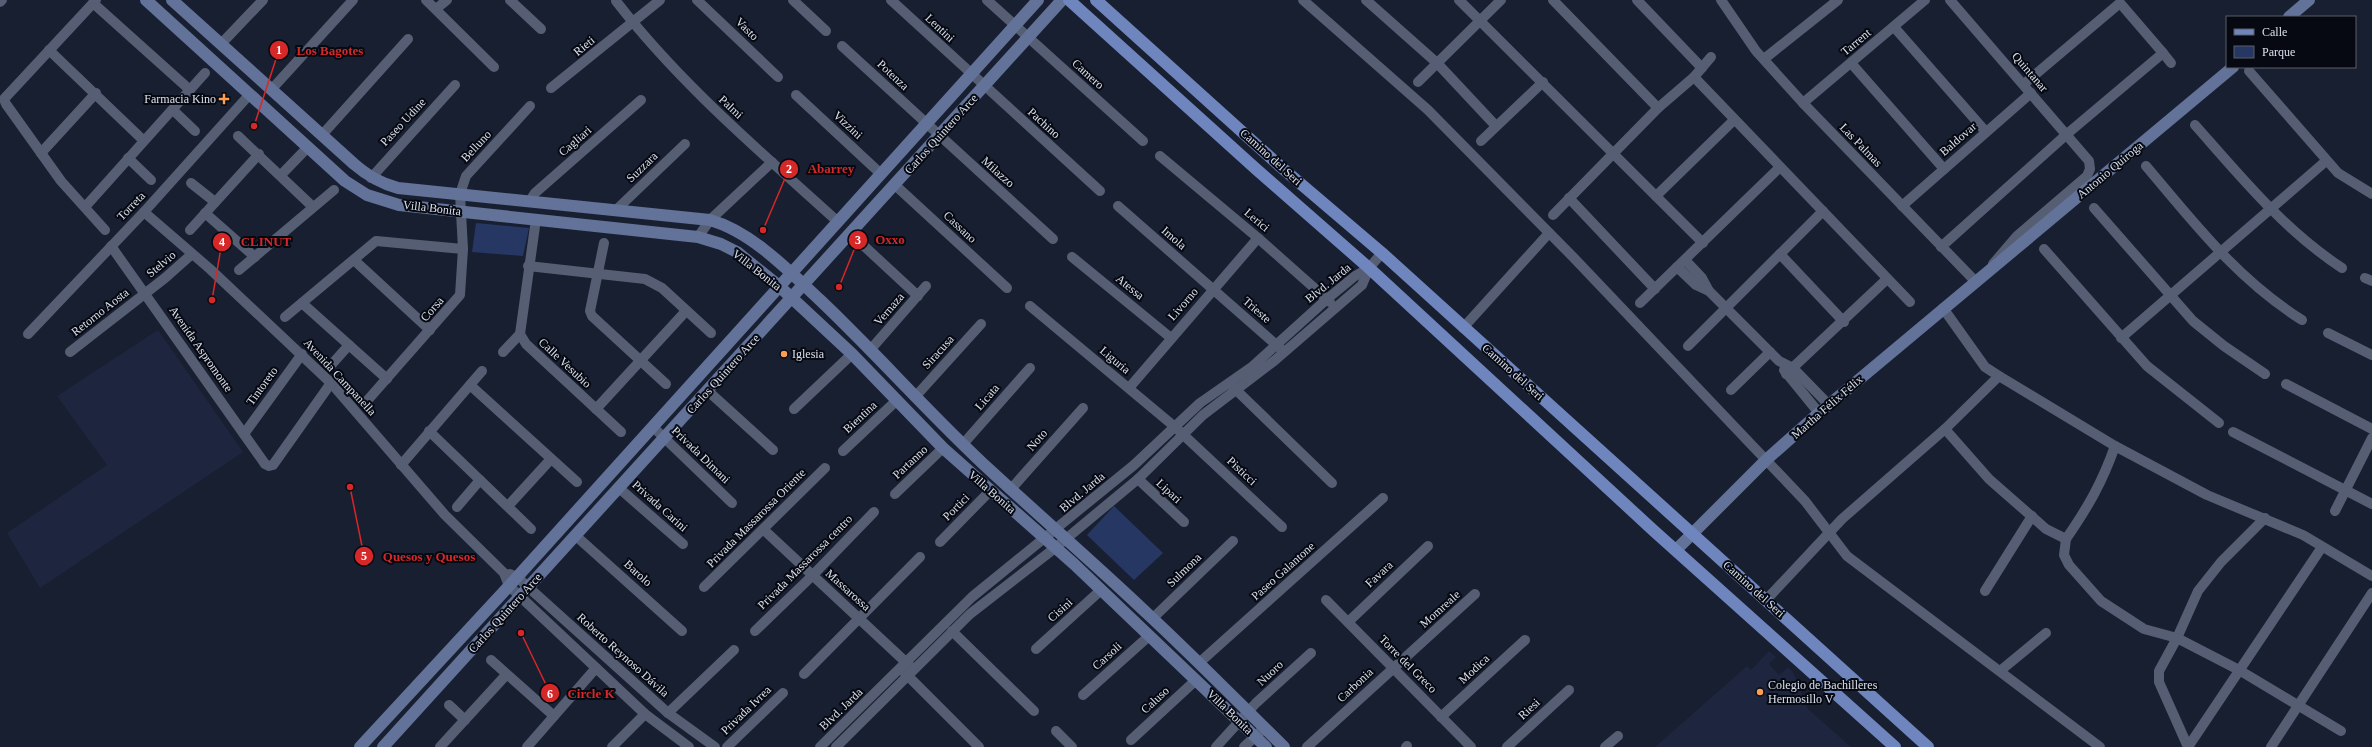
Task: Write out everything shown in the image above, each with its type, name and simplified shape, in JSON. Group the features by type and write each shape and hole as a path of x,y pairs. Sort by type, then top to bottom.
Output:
{"main road":[{"name":"Camino del Seri","path":"1069,0 1256,169 1369,268 1676,550 1895,747"},
{"name":"Camino del Seri","path":"1096,0 1281,167 1382,253 1928,747"},
{"path":"1256,169 1281,167"}],"street":[{"name":"Villa Bonita","path":"146,0 345,181 372,198 400,204 460,212 698,237 721,244 737,252 779,286 852,354 943,448 990,492 1046,539 1266,747"},
{"name":"Villa Bonita","path":"172,0 371,178 398,188 710,220 720,223 743,235 804,285 871,349 915,397 1012,489 1153,618 1284,747"},
{"path":"221,44 263,0"},
{"path":"271,90 353,0"},
{"path":"426,0 494,67"},
{"path":"436,10 447,0"},
{"path":"510,0 541,30"},
{"name":"Rieti","path":"551,88 660,0"},
{"name":"Vasto","path":"697,0 778,77"},
{"path":"793,0 826,31"},
{"name":"Lentini","path":"891,0 970,75"},
{"name":"Camero","path":"987,0 1143,141"},
{"name":"Carlos Quintero Arce","path":"360,747 509,586 1038,0"},
{"name":"Carlos Quintero Arce","path":"386,744 1062,0"},
{"path":"1303,0 1428,110 1549,233 1766,460 1808,506 1840,548 1859,567 2000,671 2097,746"},
{"path":"1366,0 1437,63 1495,125"},
{"path":"1459,0 1481,19 1614,152 1702,243"},
{"path":"1418,82 1501,0"},
{"path":"1553,0 1658,108"},
{"path":"1637,0 1702,68"},
{"name":"Las Palmas","path":"1721,0 1750,43 1803,103 1975,281"},
{"path":"1764,59 1838,0"},
{"name":"Tarrent","path":"1803,103 1925,0"},
{"name":"Quintanar","path":"1950,0 2089,161 2090,169 2087,176 2017,236 1986,272"},
{"path":"2290,16 2309,0"},
{"name":"Palmi","path":"616,1 632,23 688,84 838,222"},
{"path":"2024,84 2122,1 2172,63"},
{"path":"105,230 61,181 6,104 4,99 95,2 190,90"},
{"path":"1894,27 1986,132"},
{"path":"322,135 408,39"},
{"name":"Potenza","path":"842,46 926,124"},
{"path":"49,50 96,93 143,140"},
{"path":"1941,247 2067,134 2163,52"},
{"path":"1553,215 1658,108 1694,77 1711,57"},
{"path":"1851,63 1944,169"},
{"name":"Antonio Quiroga","path":"1986,272 2232,68"},
{"path":"2249,71 2326,161 2338,173 2372,194"},
{"path":"85,207 143,140 173,110 205,73"},
{"name":"Pachino","path":"970,75 1100,191"},
{"path":"1694,77 1910,302"},
{"path":"1481,141 1495,125 1543,82"},
{"name":"Paseo Udine","path":"371,178 455,85"},
{"path":"41,153 96,93"},
{"name":"Baldovar","path":"1902,206 2031,93"},
{"name":"Torreta","path":"28,334 144,212 250,94"},
{"name":"Vizzini","path":"796,95 881,174"},
{"name":"Cagliari","path":"529,202 535,193 641,100"},
{"name":"Belluno","path":"460,212 460,194 466,176 530,106"},
{"path":"173,110 195,131"},
{"path":"1656,196 1734,120"},
{"name":"Milazzo","path":"926,124 1053,239"},
{"path":"2195,125 2270,210 2317,252 2342,268"},
{"path":"238,136 281,175 313,207"},
{"name":"Suzzara","path":"616,210 685,144"},
{"path":"281,175 308,147"},
{"path":"190,230 258,154"},
{"name":"Lerici","path":"1160,156 1258,238 1327,298 1334,307"},
{"path":"128,158 151,180"},
{"path":"2121,338 2326,161"},
{"path":"698,237 710,220 772,162"},
{"path":"2146,166 2220,253 2255,286 2302,320"},
{"path":"1640,303 1780,167"},
{"path":"191,183 215,202"},
{"name":"Cassano","path":"895,185 1007,288"},
{"path":"239,270 334,190"},
{"path":"1569,198 1655,289"},
{"name":"Imola","path":"1118,206 1213,289"},
{"path":"2094,208 2193,321 2224,346 2265,374"},
{"path":"1688,346 1823,211"},
{"name":"Avenida Campanella","path":"144,212 302,354 331,383 445,515 504,573 509,586"},
{"name":"Corsa","path":"366,402 460,295 463,222 460,212"},
{"path":"205,213 255,257"},
{"path":"503,352 520,334 528,266 536,219"},
{"path":"850,233 918,296"},
{"path":"1464,328 1549,233"},
{"name":"Livorno","path":"1129,388 1258,238"},
{"path":"285,317 373,243 379,240 463,249"},
{"path":"604,243 590,311 592,316 666,384"},
{"name":"Avenida Aspromonte","path":"111,246 146,293 265,464 269,466 273,465 331,383"},
{"path":"2044,249 2147,366 2219,423"},
{"path":"1369,268 1382,253"},
{"name":"Stelvio","path":"146,293 192,254"},
{"path":"1780,254 1844,322"},
{"name":"Atessa","path":"1072,256 1171,338"},
{"path":"354,260 430,330"},
{"path":"1685,260 1702,278 1709,291 1789,371 1829,405"},
{"path":"528,266 645,279 654,282 711,333"},
{"path":"1677,267 1696,285 1709,291"},
{"name":"Blvd. Jarda","path":"820,747 907,670 956,634 983,603 1067,539 1138,479 1203,415 1237,390 1280,348 1327,298 1369,268"},
{"name":"Blvd. Jarda","path":"836,747 972,597 1057,530 1175,427 1200,403 1280,348 1362,285 1369,268"},
{"name":"Martha Félix Félix","path":"1676,550 1766,460 1819,413 1986,272"},
{"path":"1789,371 1844,322 1887,279"},
{"name":"Vernaza","path":"871,349 926,286"},
{"name":"Trieste","path":"1213,289 1280,348"},
{"name":"Retorno Aosta","path":"70,352 146,293"},
{"path":"302,303 387,379"},
{"name":"Liguria","path":"1030,306 1184,435"},
{"path":"1943,308 1985,367 1999,376 2115,446 2207,495 2303,535 2372,576"},
{"path":"596,409 686,311"},
{"name":"Siracusa","path":"915,397 981,324"},
{"path":"2328,333 2372,355"},
{"name":"Calle Vesubio","path":"520,334 526,344 621,432"},
{"path":"332,364 349,345"},
{"path":"1731,390 1770,352"},
{"name":"Tintoreto","path":"244,434 302,354"},
{"path":"794,409 852,354"},
{"name":"Licata","path":"964,444 1030,368"},
{"path":"401,465 482,371"},
{"path":"1789,371 1819,413"},
{"path":"1766,600 1854,507 1945,429 1999,376"},
{"path":"1229,383 1332,483"},
{"path":"2286,384 2372,429"},
{"path":"470,385 577,482"},
{"path":"708,391 773,450"},
{"name":"Bientina","path":"843,451 896,401"},
{"name":"Noto","path":"1012,489 1083,408"},
{"name":"Privada Dimani","path":"653,427 732,503"},
{"path":"1945,429 1974,464 2051,532 2066,539"},
{"path":"429,432 531,528"},
{"path":"2233,432 2372,504"},
{"name":"Pisticci","path":"1184,435 1282,526"},
{"path":"2335,511 2372,438"},
{"path":"2115,446 2103,480 2066,539 2064,555 2069,565 2101,601 2144,629 2177,638 2239,670 2300,704 2341,731"},
{"name":"Partanno","path":"895,494 943,448"},
{"path":"508,506 551,459"},
{"name":"Privada Massarossa Oriente","path":"704,588 825,468"},
{"name":"Lipari","path":"1138,479 1184,522"},
{"path":"457,507 480,480"},
{"name":"Privada Carini","path":"619,488 683,544"},
{"name":"Portici","path":"940,542 990,492"},
{"name":"Paseo Galantone","path":"1199,663 1383,498"},
{"name":"Privada Massarossa centro","path":"755,631 812,576 874,512"},
{"path":"1984,591 2032,516"},
{"path":"2188,747 2159,682 2159,672 2177,638 2198,591 2221,562 2265,518"},
{"name":"Massarossa","path":"764,530 812,576 861,618 979,747"},
{"name":"Barolo","path":"576,536 682,631"},
{"name":"Sulmona","path":"1153,618 1233,541"},
{"name":"Favara","path":"1348,622 1428,546"},
{"path":"2188,747 2322,547"},
{"path":"804,674 920,557"},
{"name":"Avenida Campanella","path":"504,573 517,577"},
{"name":"Roberto Reynoso Dávila","path":"517,577 668,713 715,747"},
{"path":"509,586 596,668 642,717 689,747"},
{"name":"Cisini","path":"1036,649 1101,590"},
{"path":"2271,747 2372,593"},
{"name":"Momreale","path":"1422,643 1475,594"},
{"name":"Torre del Greco","path":"1326,600 1471,747"},
{"path":"2000,671 2046,633"},
{"path":"956,634 1034,711"},
{"name":"Carsoli","path":"1083,695 1149,636"},
{"name":"Modica","path":"1442,717 1524,640"},
{"name":"Carbonia","path":"1307,747 1422,643"},
{"path":"668,713 734,650"},
{"name":"Nuoro","path":"1248,713 1311,653"},
{"path":"491,660 554,716"},
{"path":"527,747 596,668"},
{"path":"440,747 506,674"},
{"name":"Caluso","path":"1131,740 1196,680"},
{"name":"Riesi","path":"1507,747 1569,690"},
{"name":"Privada Ivrea","path":"726,747 783,692"},
{"path":"449,705 465,720"},
{"path":"1216,747 1248,713"},
{"path":"612,747 642,717"},
{"path":"1244,747 1265,728"},
{"path":"376,729 386,744"},
{"path":"1056,731 1072,747"},
{"path":"1605,747 1618,736"}],"shaded area":[{"path":"158,330 243,452 40,588 7,533 107,465 57,396"},
{"name":"Colegio de Bachilleres Hermosillo V","path":"1769,651 1776,657 1769,664 1779,675 1788,667 1793,672 1808,709 1851,747 1655,747 1747,666 1751,670"}],"green space":[{"path":"476,223 529,228 523,256 472,252"},
{"path":"1114,506 1163,553 1134,580 1087,535"}],"place":[{"name":"Farmacia Kino","path":"224,99"},
{"name":"Los Bagotes","path":"254,126"},
{"name":"Abarrey","path":"763,230"},
{"name":"Oxxo","path":"839,287"},
{"name":"CLINUT","path":"212,300"},
{"name":"Iglesia","path":"784,354"},
{"name":"Quesos y Quesos","path":"350,487"},
{"name":"Circle K","path":"521,633"},
{"name":"Colegio de Bachilleres Hermosillo V","path":"1760,692"}]}
